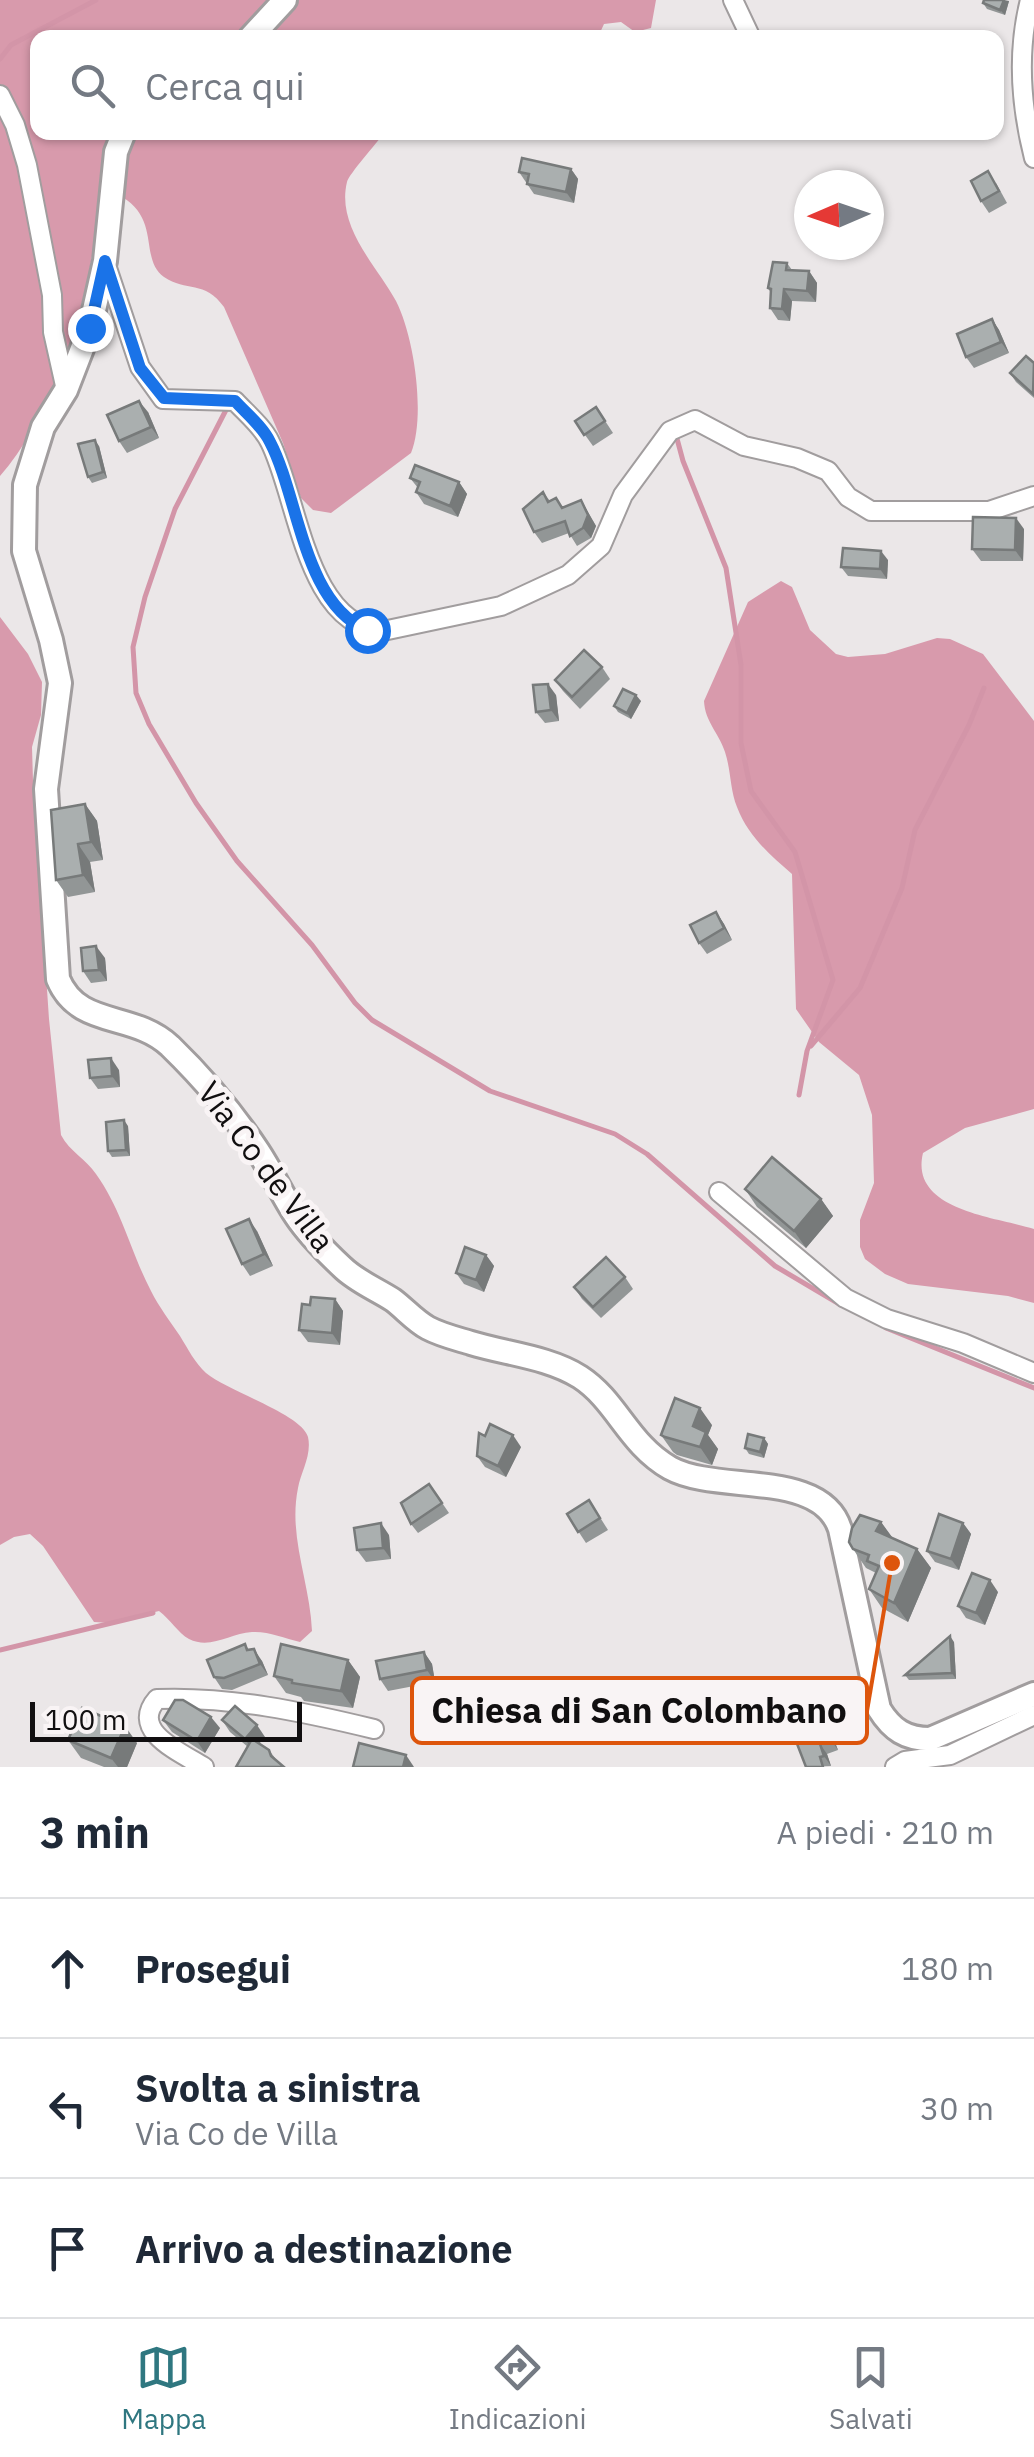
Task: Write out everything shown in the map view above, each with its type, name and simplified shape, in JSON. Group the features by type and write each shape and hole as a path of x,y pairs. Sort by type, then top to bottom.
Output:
{"street":[{"path":"257,30 285,0"},
{"path":"733,0 747,30"},
{"path":"1030,0 1021,36 1027,130 1034,158"},
{"path":"0,95 27,165 52,295 52,332 66,390"},
{"name":"Via Co de Villa","path":"121,140 116,152 105,261 90,328 66,390 43,427 25,485 22,520 24,551 60,684 46,789 58,979 66,998 90,1013 150,1030 167,1044 218,1094 259,1152 298,1220 344,1270 396,1302 429,1329 576,1374 592,1386 644,1450 682,1474 792,1491 824,1504 835,1515 840,1528 879,1709 887,1723 914,1739 930,1739 1034,1694"},
{"path":"105,261 140,368 164,398 235,401 270,440 302,538 332,600 340,614 367,630 383,631 500,606 568,575 601,546 623,495 670,431 696,420 744,446 797,458 828,472 848,496 873,503 990,511 1034,496"},
{"path":"719,1192 845,1298 887,1320 963,1343 1034,1373"},
{"path":"204,1767 162,1741 149,1725 147,1714 157,1699 284,1708 374,1729"},
{"path":"895,1767 905,1761 950,1756 1034,1715"}],"shaded area":[{"path":"0,0 656,0 651,28 643,30 632,30 621,22 604,24 601,30 30,30 30,140 379,140 347,182 347,215 402,316 416,376 418,419 411,453 331,513 313,510 301,498 283,443 224,307 210,293 164,277 152,260 142,217 122,197 97,220 86,286 66,356 37,422 0,476"},
{"path":"781,581 792,587 810,630 836,654 885,654 937,638 950,639 983,654 1034,721 1034,1109 965,1128 923,1153 922,1172 929,1188 959,1208 1034,1229 1034,1303 1008,1296 908,1284 865,1259 860,1247 860,1220 874,1183 872,1115 859,1075 819,1042 796,1009 792,874 747,827 735,800 725,752 704,701 748,602"},
{"path":"0,617 28,654 42,682 41,715 32,747 33,781 61,1135 105,1188 151,1291 198,1365 216,1380 279,1411 303,1428 308,1437 296,1524 312,1631 300,1642 258,1632 197,1642 159,1611 111,1623 94,1622 43,1546 30,1534 0,1545"}],"building":[{"path":"1004,0 1000,10 983,3"},
{"path":"522,158 571,169 566,192 527,184 529,174 519,172"},
{"path":"988,171 999,191 981,201 971,181"},
{"path":"773,262 787,263 786,270 809,271 807,291 784,289 782,309 770,308 768,288"},
{"path":"992,319 1001,342 966,357 957,334"},
{"path":"1026,356 1034,363 1033,394 1010,373"},
{"path":"139,401 151,427 119,441 107,415"},
{"path":"596,407 605,421 584,435 575,421"},
{"path":"95,440 103,472 88,477 78,444"},
{"path":"415,465 459,482 450,506 416,492 420,482 410,478"},
{"path":"543,492 548,502 556,498 562,508 581,500 588,515 583,528 570,536 565,521 534,532 523,509"},
{"path":"973,517 1016,518 1015,550 972,549"},
{"path":"843,548 881,551 880,569 841,567"},
{"path":"584,650 602,667 572,697 555,680"},
{"path":"548,684 551,710 536,712 533,685"},
{"path":"623,689 636,695 627,713 614,706"},
{"path":"85,804 91,842 78,844 83,875 56,880 51,810"},
{"path":"716,912 724,928 699,943 690,925"},
{"path":"96,946 99,970 83,971 81,948"},
{"path":"111,1058 112,1076 90,1078 88,1060"},
{"path":"124,1120 126,1150 108,1151 106,1122"},
{"path":"772,1157 821,1199 794,1231 745,1189"},
{"path":"249,1219 264,1254 242,1264 226,1229"},
{"path":"465,1247 486,1255 476,1280 456,1273"},
{"path":"606,1257 625,1277 593,1307 574,1287"},
{"path":"311,1297 335,1299 332,1333 299,1330 302,1304 310,1305"},
{"path":"675,1398 700,1408 693,1426 706,1432 700,1447 661,1435"},
{"path":"490,1424 513,1435 498,1466 477,1456 479,1433 485,1436"},
{"path":"748,1434 764,1438 760,1452 745,1448"},
{"path":"429,1484 442,1503 411,1524 401,1503"},
{"path":"589,1500 600,1518 578,1532 567,1514"},
{"path":"939,1514 963,1523 951,1559 927,1551"},
{"path":"860,1515 881,1522 876,1531 917,1549 894,1603 869,1589 879,1566 867,1561 869,1555 853,1549 849,1542"},
{"path":"381,1523 383,1548 357,1550 354,1528"},
{"path":"972,1573 990,1580 976,1613 958,1606"},
{"path":"950,1636 952,1673 905,1675"},
{"path":"245,1644 247,1650 254,1649 260,1664 224,1678 214,1677 207,1660"},
{"path":"281,1644 348,1660 341,1691 274,1676"},
{"path":"424,1652 427,1670 380,1679 376,1661"},
{"path":"175,1700 183,1700 211,1717 197,1741 163,1720"},
{"path":"235,1706 257,1725 245,1739 222,1720"},
{"path":"82,1708 125,1726 111,1758 68,1740"},
{"path":"825,1725 831,1740 820,1744 823,1767 806,1767 794,1736"},
{"path":"252,1739 269,1750 284,1767 236,1767"},
{"path":"359,1743 406,1755 403,1767 353,1767"}],"waterway":[{"path":"39,30 96,0"},
{"path":"0,59 11,45 30,35"},
{"path":"227,408 175,509 145,597 133,647 136,693 149,724 196,803 237,861 372,1020 490,1091 615,1134 647,1154 775,1266 841,1305"},
{"path":"676,435 726,568 741,665 741,743 751,791 795,852 833,980 807,1051 799,1095"},
{"path":"811,1046 860,988 902,888 915,830 984,688"},
{"path":"886,1328 1034,1388"},
{"path":"0,1650 153,1613"}],"place":[{"name":"Chiesa di San Colombano","path":"892,1563"}],"route":[{"path":"90,328 105,261 140,368 164,398 235,401 270,440 302,538 332,600 340,614 367,630"}]}
